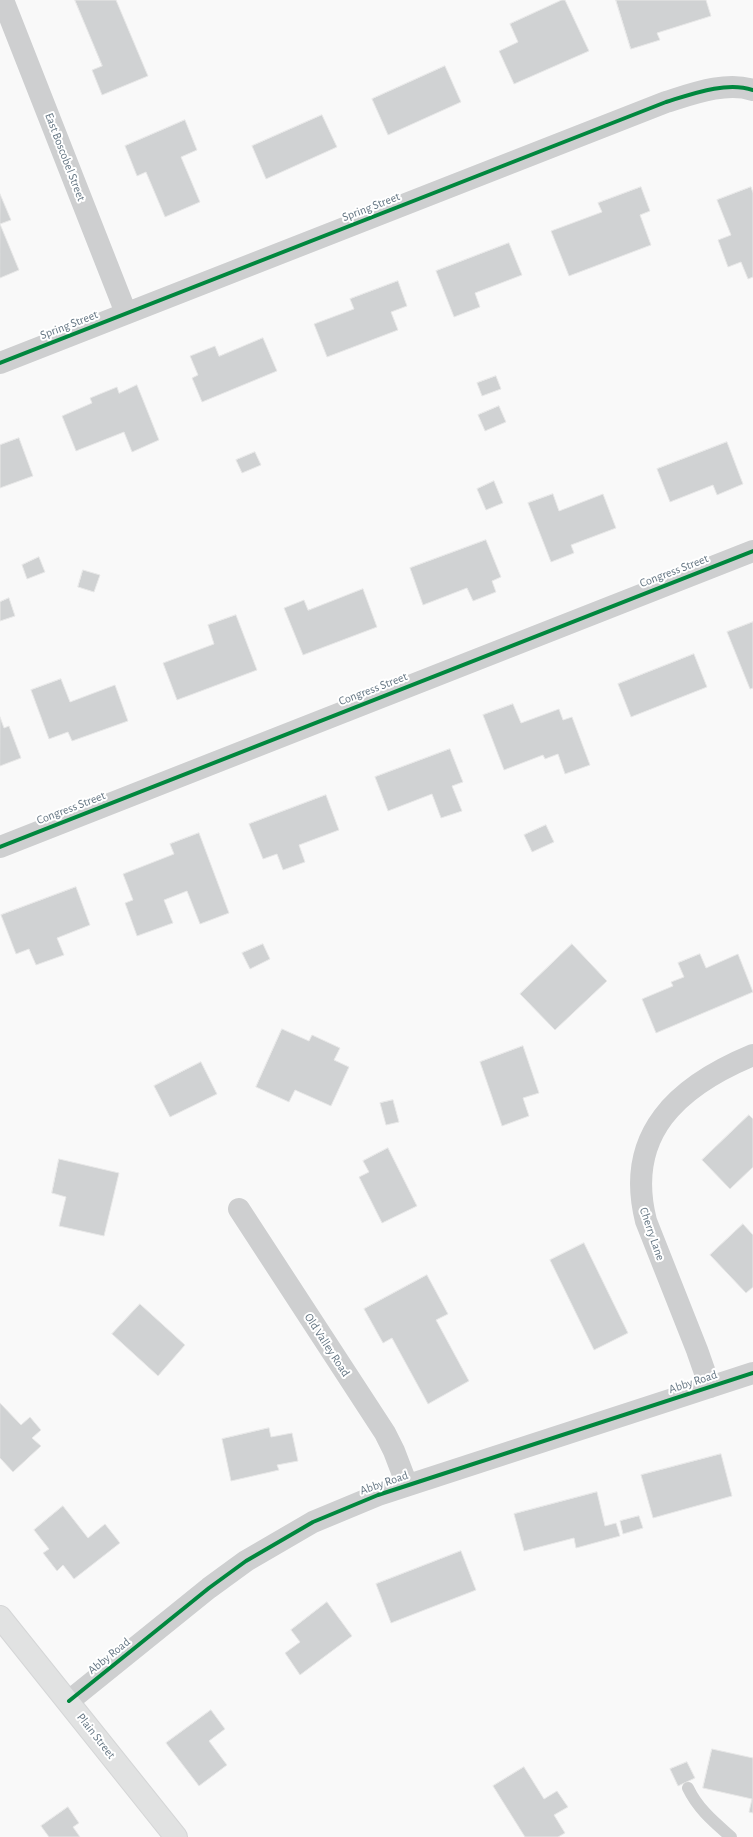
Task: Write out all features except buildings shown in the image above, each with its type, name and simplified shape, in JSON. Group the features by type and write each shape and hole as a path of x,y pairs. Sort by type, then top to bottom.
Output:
{"street":[{"name":"East Boscobel Street","path":"4,0 126,313"},
{"name":"Spring Street","path":"0,363 666,102 711,90 732,87 753,90"},
{"name":"Congress Street","path":"0,847 753,551"},
{"name":"Cherry Lane","path":"710,1387 697,1350 647,1227 641,1204 641,1169 644,1152 660,1120 672,1106 697,1084 722,1069 753,1055"},
{"name":"Old Valley Road","path":"240,1209 385,1434 394,1451 407,1485"},
{"name":"Abby Road","path":"68,1701 203,1593 246,1561 313,1522 364,1500 407,1485 753,1373"},
{"name":"Plain Street","path":"0,1617 176,1837"}],"lane":[{"path":"688,1788 706,1815 731,1837"}],"cycle path":[{"path":"0,363 666,102 698,92 720,88 732,87 753,90"},
{"path":"0,847 753,551"},
{"path":"69,1701 209,1588 246,1561 313,1522 378,1495 753,1373"}]}
